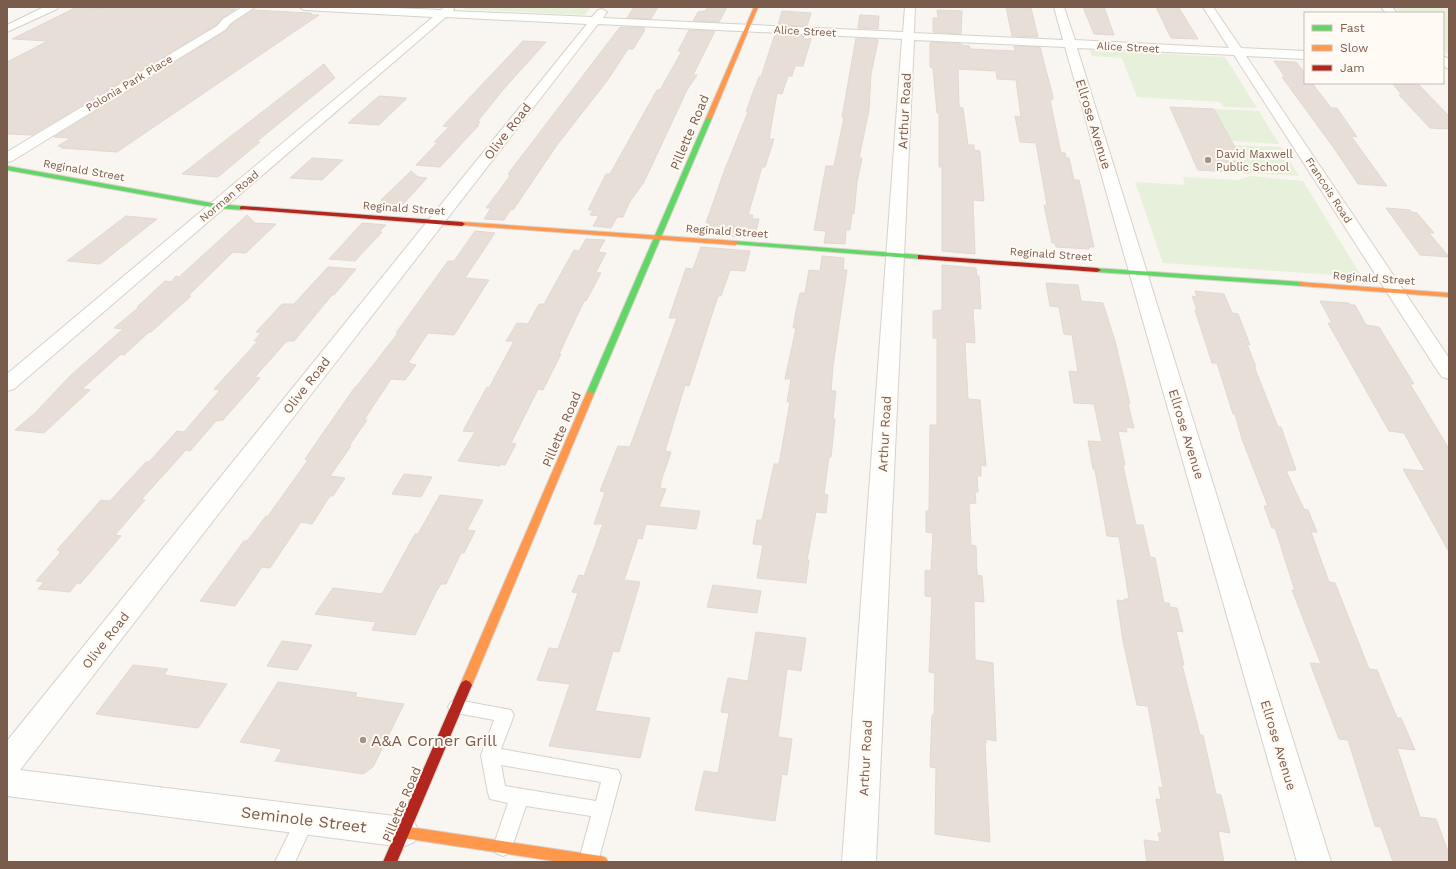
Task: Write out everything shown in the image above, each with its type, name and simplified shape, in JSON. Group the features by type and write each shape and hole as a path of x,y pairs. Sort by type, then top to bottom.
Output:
{"street":[{"path":"7,29 53,7"},
{"name":"Polonia Park Place","path":"7,158 215,31 227,21 250,7"},
{"name":"Alice Street","path":"304,7 600,14 747,28 1304,55"},
{"name":"Pillette Road","path":"390,862 756,7"},
{"name":"Arthur Road","path":"859,862 910,7"},
{"name":"Ellrose Avenue","path":"1059,7 1314,862"},
{"name":"Francois Road","path":"1208,7 1449,373"},
{"name":"Norman Road","path":"7,385 447,10"},
{"name":"Olive Road","path":"7,764 600,14"},
{"name":"Reginald Street","path":"7,168 217,206 1449,295"},
{"name":"Seminole Street","path":"7,782 403,832 595,861"}],"lane":[{"path":"457,707 506,715 490,755 497,793 603,810"},
{"path":"490,755 612,776 603,810 595,861"},
{"path":"503,847 519,797"},
{"path":"284,862 306,819"}],"green space":[{"path":"467,7 591,7 585,15 464,9"},
{"path":"1394,7 1449,7 1449,56 1444,51 1444,12 1400,12"},
{"path":"1090,50 1225,57 1257,108 1224,107 1220,102 1137,97 1122,58 1092,56"},
{"path":"1214,109 1259,111 1279,144 1232,141"},
{"path":"1234,145 1281,147 1299,176 1249,173"},
{"path":"1250,176 1303,181 1362,277 1163,263 1135,182 1185,185 1183,177 1238,180"}],"building":[{"path":"77,7 107,9 110,7 231,7 228,9 236,9 222,18 216,25 32,135 7,134 7,62 48,41 12,39"},
{"path":"634,7 658,7 651,19 627,18"},
{"path":"708,7 727,7 719,22 693,21 698,12 705,11"},
{"path":"1006,7 1031,8 1038,37 1012,36"},
{"path":"1083,7 1104,7 1114,35 1094,34"},
{"path":"1156,7 1179,8 1198,39 1171,38"},
{"path":"253,10 309,13 312,14 310,15 319,15 117,152 61,148 63,147 58,146 71,138 54,137 226,31 232,24"},
{"path":"937,10 962,11 961,34 933,32 933,18 938,18"},
{"path":"782,11 811,13 807,26 778,25"},
{"path":"860,15 879,16 878,29 858,28"},
{"path":"620,27 645,28 643,30 645,30 633,49 628,49 607,81 557,145 513,210 511,209 504,220 484,219 491,208 486,208 510,176 508,174"},
{"path":"689,30 715,31 693,75 697,75 687,90 644,182 629,203 623,217 617,217 611,228 593,226 599,216 590,215 593,210 588,210 606,174 610,174 657,90 660,90 682,51 678,51"},
{"path":"775,34 804,36 803,39 811,39 803,66 795,66 792,76 788,76 782,94 777,93 769,139 774,139 765,167 762,167 748,215 753,215 752,219 759,219 754,238 706,234 710,223 706,223 725,169 748,112 746,112 752,95 759,77 761,77"},
{"path":"856,38 877,39 878,41 871,74 869,110 859,158 862,158 857,182 854,214 852,213 850,230 846,230 845,244 824,243 826,231 814,230 826,166 834,166 844,117 842,117"},
{"path":"523,41 546,42 502,91 478,121 480,122 477,125 479,125 440,167 416,165 438,142 434,142 449,127 443,126"},
{"path":"930,43 962,44 969,46 971,49 1015,51 1014,46 1040,47 1053,97 1052,100 1050,100 1061,153 1065,153 1066,158 1069,158 1074,180 1079,180 1094,247 1089,247 1089,249 1056,247 1055,243 1052,243 1044,205 1047,205 1036,143 1020,142 1015,116 1021,117 1016,80 997,79 996,71 958,69 959,107 963,108 968,145 974,145 974,150 980,151 984,201 973,200 975,254 942,251 942,167 939,167 939,113 937,113 933,68 930,67"},
{"path":"1274,61 1296,62 1304,72 1304,84 1313,84 1331,108 1337,108 1357,137 1351,136 1387,186 1358,184 1282,77 1285,77"},
{"path":"324,64 335,78 256,142 260,142 218,177 182,174"},
{"path":"1393,84 1418,84 1449,116 1449,129 1430,128 1399,95 1402,95"},
{"path":"379,96 407,98 379,125 348,123"},
{"path":"1170,107 1214,109 1249,173 1198,170"},
{"path":"312,158 343,160 322,180 290,178"},
{"path":"411,171 418,177 427,178 396,212 374,211 383,201 381,200"},
{"path":"1386,208 1410,210 1417,213 1434,233 1429,233 1449,257 1420,255"},
{"path":"247,215 255,223 276,224 246,253 233,252 188,296 191,296 151,332 149,332 124,355 121,354 82,389 90,390 44,433 15,430 35,413 70,376 123,329 114,328 139,307 137,307 165,281 171,282 176,276 179,277"},
{"path":"126,216 157,219 100,264 67,261"},
{"path":"362,223 386,225 379,232 382,232 355,261 329,259"},
{"path":"475,231 495,233 465,278 489,280 454,335 428,333 408,363 416,365 405,380 391,379 364,420 367,420 349,446 351,446 330,476 345,478 333,496 330,496 312,524 301,522 270,568 262,567 235,606 200,601 244,541 247,541 266,516 268,516 308,460 305,459 355,387 398,333 396,333 448,261 454,261"},
{"path":"586,239 605,240 598,252 606,253 596,272 601,273 586,301 584,301 559,354 561,354 543,390 538,389 511,443 516,444 505,465 500,464 500,466 458,461 475,432 463,431 487,387 489,388 514,341 506,341 517,323 528,324 539,304 544,304 574,250 579,251"},
{"path":"701,247 750,251 745,271 730,270 721,296 718,296 689,386 685,385 665,451 671,452 661,481 660,488 666,489 659,507 700,511 696,529 646,524 642,539 638,538 624,580 640,582 619,652 613,651 595,711 650,718 640,758 549,746 570,684 537,680 549,648 558,649 578,593 572,592 579,575 584,576 603,524 594,524 605,492 600,491 618,446 630,447 677,318 669,318 686,268 693,269"},
{"path":"822,256 844,258 843,270 847,270 833,366 831,391 836,391 833,419 835,419 831,457 829,457 824,494 828,495 826,513 816,512 807,560 809,560 806,583 757,578 763,545 753,544 757,520 762,520 774,464 779,464 790,402 787,402 791,379 785,379 796,328 793,328 796,311 800,293 805,293 809,270 820,271"},
{"path":"942,265 976,268 977,276 979,276 981,309 973,308 975,343 965,342 968,399 980,400 986,466 981,465 981,476 977,476 978,492 975,492 976,503 969,504 971,545 976,546 977,575 982,576 984,602 974,601 975,660 993,663 996,741 986,739 985,743 990,842 935,834 936,768 930,767 932,715 934,715 935,673 929,672 932,597 925,596 925,570 931,571 933,533 926,532 926,511 929,511 930,425 937,425 937,338 933,338 933,311 942,310"},
{"path":"328,267 356,269 334,295 332,295 294,341 288,341 285,343 255,377 260,378 223,420 216,421 190,451 186,450 141,500 145,500 115,535 121,536 80,584 77,583 70,592 38,589 44,582 36,581 61,552 59,552 61,550 57,550 101,500 110,501 146,462 149,462 177,431 184,432 220,390 214,389 258,341 254,341 261,333 256,332 282,304 294,304"},
{"path":"1046,283 1078,285 1081,301 1103,303 1115,341 1130,404 1128,404 1134,428 1126,427 1127,432 1118,431 1125,465 1123,465 1136,525 1143,525 1150,557 1155,558 1164,603 1169,603 1170,607 1177,608 1183,632 1176,631 1184,665 1182,665 1200,735 1203,735 1216,794 1221,795 1230,833 1218,831 1224,862 1147,862 1144,840 1160,842 1158,833 1162,833 1156,799 1161,800 1159,787 1163,788 1148,706 1137,705 1123,641 1117,600 1124,601 1124,599 1129,599 1119,537 1107,536 1095,470 1093,469 1088,441 1102,442 1094,404 1074,403 1069,371 1078,372 1072,335 1064,334 1059,307 1050,306"},
{"path":"1195,291 1224,294 1232,313 1238,314 1250,345 1247,344 1256,367 1254,366 1278,427 1281,427 1296,470 1286,471 1304,509 1308,510 1317,532 1311,532 1329,582 1335,583 1369,669 1377,670 1397,718 1401,718 1415,750 1397,748 1420,817 1436,819 1449,854 1449,862 1393,862 1381,827 1375,826 1348,740 1339,739 1310,663 1321,664 1292,590 1295,591 1275,528 1272,528 1264,506 1268,506 1242,439 1235,414 1233,414 1217,363 1212,363 1195,310 1197,310 1192,296 1197,297"},
{"path":"1320,301 1349,303 1350,305 1355,305 1366,325 1379,327 1414,384 1410,384 1449,449 1449,552 1403,469 1425,471 1404,433 1389,431 1328,323 1332,323"},
{"path":"404,474 432,477 421,497 392,494"},
{"path":"440,495 483,500 467,530 475,531 464,553 461,553 446,584 441,584 436,592 415,635 372,630 376,622 315,614 333,588 382,594 415,534 418,534"},
{"path":"713,585 761,591 757,613 707,607"},
{"path":"756,632 806,638 801,671 787,669 778,737 792,739 787,775 782,774 775,821 695,810 704,771 718,773 729,713 721,712 728,678 748,681"},
{"path":"282,641 312,645 297,670 267,666"},
{"path":"133,665 168,669 164,675 227,684 198,728 96,714"},
{"path":"278,682 357,693 355,697 404,704 373,767 363,774 275,761 282,749 240,742"}],"traffic: fast":[{"path":"590,394 709,118"},
{"path":"7,168 217,206 242,208"},
{"path":"735,243 921,257"},
{"path":"1097,270 1302,284"}],"traffic: slow":[{"path":"709,118 756,7"},
{"path":"462,224 735,243"},
{"path":"1302,284 1449,295"},
{"path":"466,685 590,394"},
{"path":"403,832 601,862"}],"traffic: jam":[{"path":"242,208 462,224"},
{"path":"921,257 1097,270"},
{"path":"390,862 466,685"}],"place":[{"name":"David Maxwell Public School","path":"1208,160"},
{"name":"A&A Corner Grill","path":"363,740"}]}
